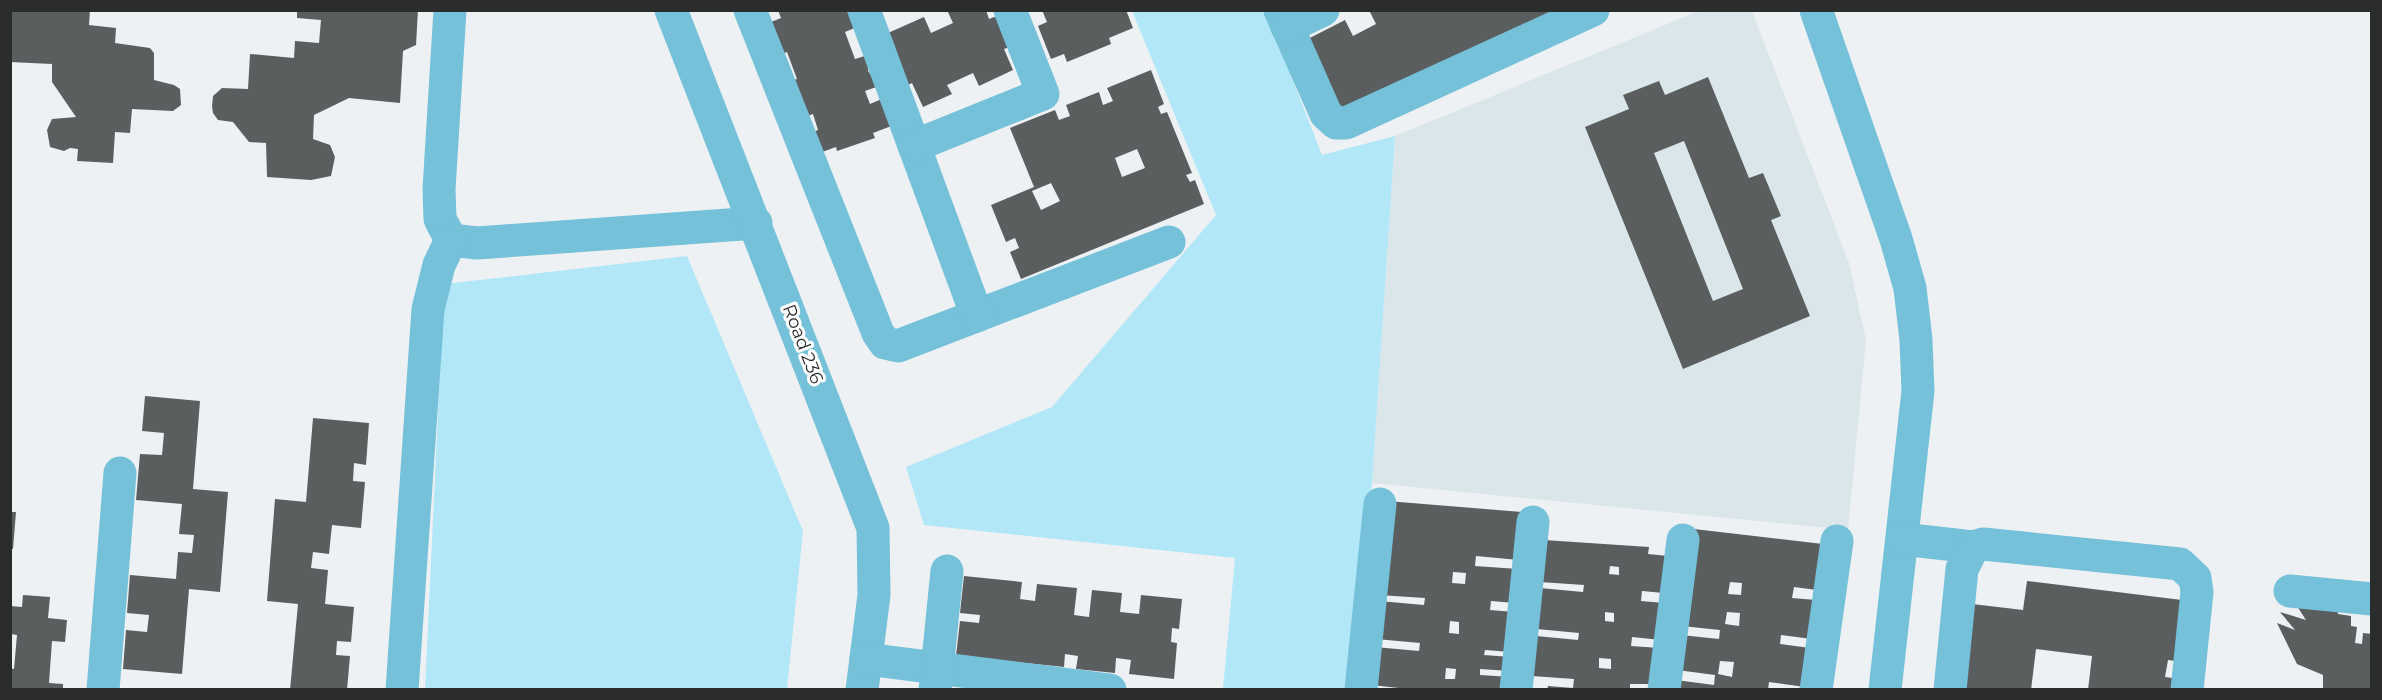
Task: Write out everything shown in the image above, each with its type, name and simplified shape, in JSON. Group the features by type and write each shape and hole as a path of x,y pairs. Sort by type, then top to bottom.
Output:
{"street":[{"path":"450,10 439,189 440,219 452,240"},
{"path":"750,10 878,333 885,343 898,346 1169,242"},
{"path":"864,10 977,316"},
{"path":"914,146 1043,94 1010,10"},
{"path":"1323,10 1284,19 1326,114 1336,123 1346,123 1593,10"},
{"path":"1816,10 1896,239 1910,288 1918,391 1885,690"},
{"name":"Road 236","path":"681,13 756,223 873,528 874,595 864,675"},
{"path":"452,240 477,243 756,223"},
{"path":"402,690 428,309 439,265 452,240"},
{"path":"103,690 120,473"},
{"path":"1360,690 1380,504"},
{"path":"1516,690 1533,522"},
{"path":"1902,539 1973,547 1983,544 2180,564 2195,578 2197,592 2187,690"},
{"path":"1664,690 1683,540"},
{"path":"1816,690 1837,541"},
{"path":"1950,690 1962,569 1973,547"},
{"path":"936,679 947,571"},
{"path":"2290,591 2372,599"},
{"path":"864,675 1110,690"}],"shaded area":[{"path":"1132,11 1266,11 1322,155 1395,136 1372,483 1352,689 1223,689 1235,558 924,525 906,467 1052,407 1216,215"},
{"path":"1699,11 1752,11 1849,263 1866,340 1848,530 1372,483 1395,136"},
{"path":"687,256 803,531 787,689 425,690 444,284"}],"building":[{"path":"10,10 90,10 89,25 116,28 115,43 150,48 154,53 154,80 174,85 180,89 181,105 173,111 132,109 130,133 115,132 113,163 77,161 78,149 70,148 64,151 50,147 47,130 52,119 76,117 52,82 52,64 10,62"},
{"path":"297,10 418,10 416,45 403,51 400,103 349,98 314,115 313,139 330,145 335,157 331,176 311,180 267,177 266,143 249,142 233,122 218,120 213,113 212,106 213,96 222,88 248,89 250,54 294,58 295,41 319,43 321,20 297,18"},
{"path":"778,10 846,10 857,27 845,32 855,59 868,55 868,71 879,86 865,91 870,104 884,98 885,114 894,125 873,133 875,138 837,151 836,147 814,155 806,135 818,130 813,114 800,118 787,82 797,79 787,52 777,56 766,24 781,18"},
{"path":"947,10 986,10 989,19 997,16 1010,47 1004,49 1013,70 979,86 973,73 947,85 952,94 923,107 912,83 904,87 888,33 924,17 931,33 953,23"},
{"path":"1042,10 1126,10 1133,28 1109,38 1111,44 1067,62 1064,54 1051,59 1038,26 1047,22"},
{"path":"1369,10 1558,10 1338,112 1304,41 1345,20 1353,36 1376,24"},
{"path":"1151,70 1164,104 1158,107 1161,114 1167,112 1192,173 1186,175 1190,182 1195,180 1204,204 1021,279 1010,252 1019,248 1015,238 1006,242 991,205 1034,187 1010,128 1055,110 1059,120 1070,116 1066,105 1099,92 1103,105 1113,101 1107,88","holes":["1137,149 1145,168 1122,177 1115,158","1051,183 1060,201 1041,210 1032,191"]},
{"path":"1708,77 1749,178 1763,173 1781,216 1771,220 1810,316 1683,369 1585,127 1629,109 1623,95 1659,81 1665,95","holes":["1684,141 1743,289 1713,301 1654,153"]},
{"path":"145,396 200,401 193,489 228,492 220,592 189,589 182,674 123,669 126,630 147,632 149,615 127,613 130,575 176,579 178,552 192,553 194,535 179,534 182,504 136,500 140,454 162,455 164,433 142,431"},
{"path":"313,418 369,423 366,465 354,463 353,481 365,482 361,528 332,525 329,554 313,552 311,568 328,570 325,604 354,607 351,642 337,641 336,655 350,656 347,690 290,690 298,604 267,601 275,499 306,502"},
{"path":"1387,501 1522,512 1519,560 1476,556 1475,566 1518,569 1515,603 1491,601 1490,610 1514,612 1511,652 1485,650 1484,655 1511,657 1510,671 1480,669 1480,675 1510,677 1508,690 1416,690 1372,685 1375,647 1419,651 1420,643 1376,639 1379,601 1424,605 1425,598 1379,595","holes":["1453,572 1466,573 1465,584 1452,583","1450,621 1459,622 1459,634 1449,633","1446,668 1456,669 1455,679 1445,679"]},
{"path":"10,512 16,512 13,549 10,549"},
{"path":"1694,529 1823,544 1817,590 1794,587 1792,598 1816,600 1812,639 1781,635 1780,644 1810,648 1805,687 1769,682 1768,690 1675,690 1676,680 1714,685 1715,675 1677,670 1681,635 1719,639 1720,630 1682,626","holes":["1730,582 1742,583 1741,595 1728,594","1727,612 1740,613 1739,626 1725,624","1720,661 1734,662 1732,677 1718,674"]},
{"path":"1544,540 1649,547 1648,554 1668,556 1664,593 1642,591 1641,601 1664,603 1661,640 1632,637 1631,646 1660,648 1653,684 1630,684 1630,690 1547,690 1548,686 1573,688 1574,679 1532,676 1536,636 1578,640 1579,633 1537,629 1540,588 1583,592 1584,585 1540,582","holes":["1610,566 1619,567 1619,575 1609,574","1605,612 1614,613 1614,622 1605,621","1599,658 1611,659 1611,669 1599,668"]},
{"path":"964,576 1022,582 1020,599 1035,601 1037,584 1077,588 1074,615 1089,617 1092,590 1122,593 1120,612 1139,614 1141,595 1182,599 1179,629 1172,628 1171,642 1177,643 1174,679 1129,674 1131,660 1116,658 1115,673 1076,669 1078,656 1065,654 1064,667 956,656 960,621 979,623 980,615 960,613"},
{"path":"2027,581 2190,601 2182,662 2168,660 2165,677 2180,679 2179,690 2088,690 2092,656 2036,649 2031,690 1954,690 1964,603 2023,610"},
{"path":"23,595 50,597 48,618 67,620 65,642 52,641 49,683 63,684 63,690 10,690 10,668 14,669 17,635 10,634 10,606 22,607"},
{"path":"2297,606 2337,607 2338,614 2351,616 2351,626 2357,627 2355,643 2362,644 2363,633 2372,634 2372,690 2323,690 2323,675 2297,664 2277,623 2295,630 2280,612 2306,620"}]}
